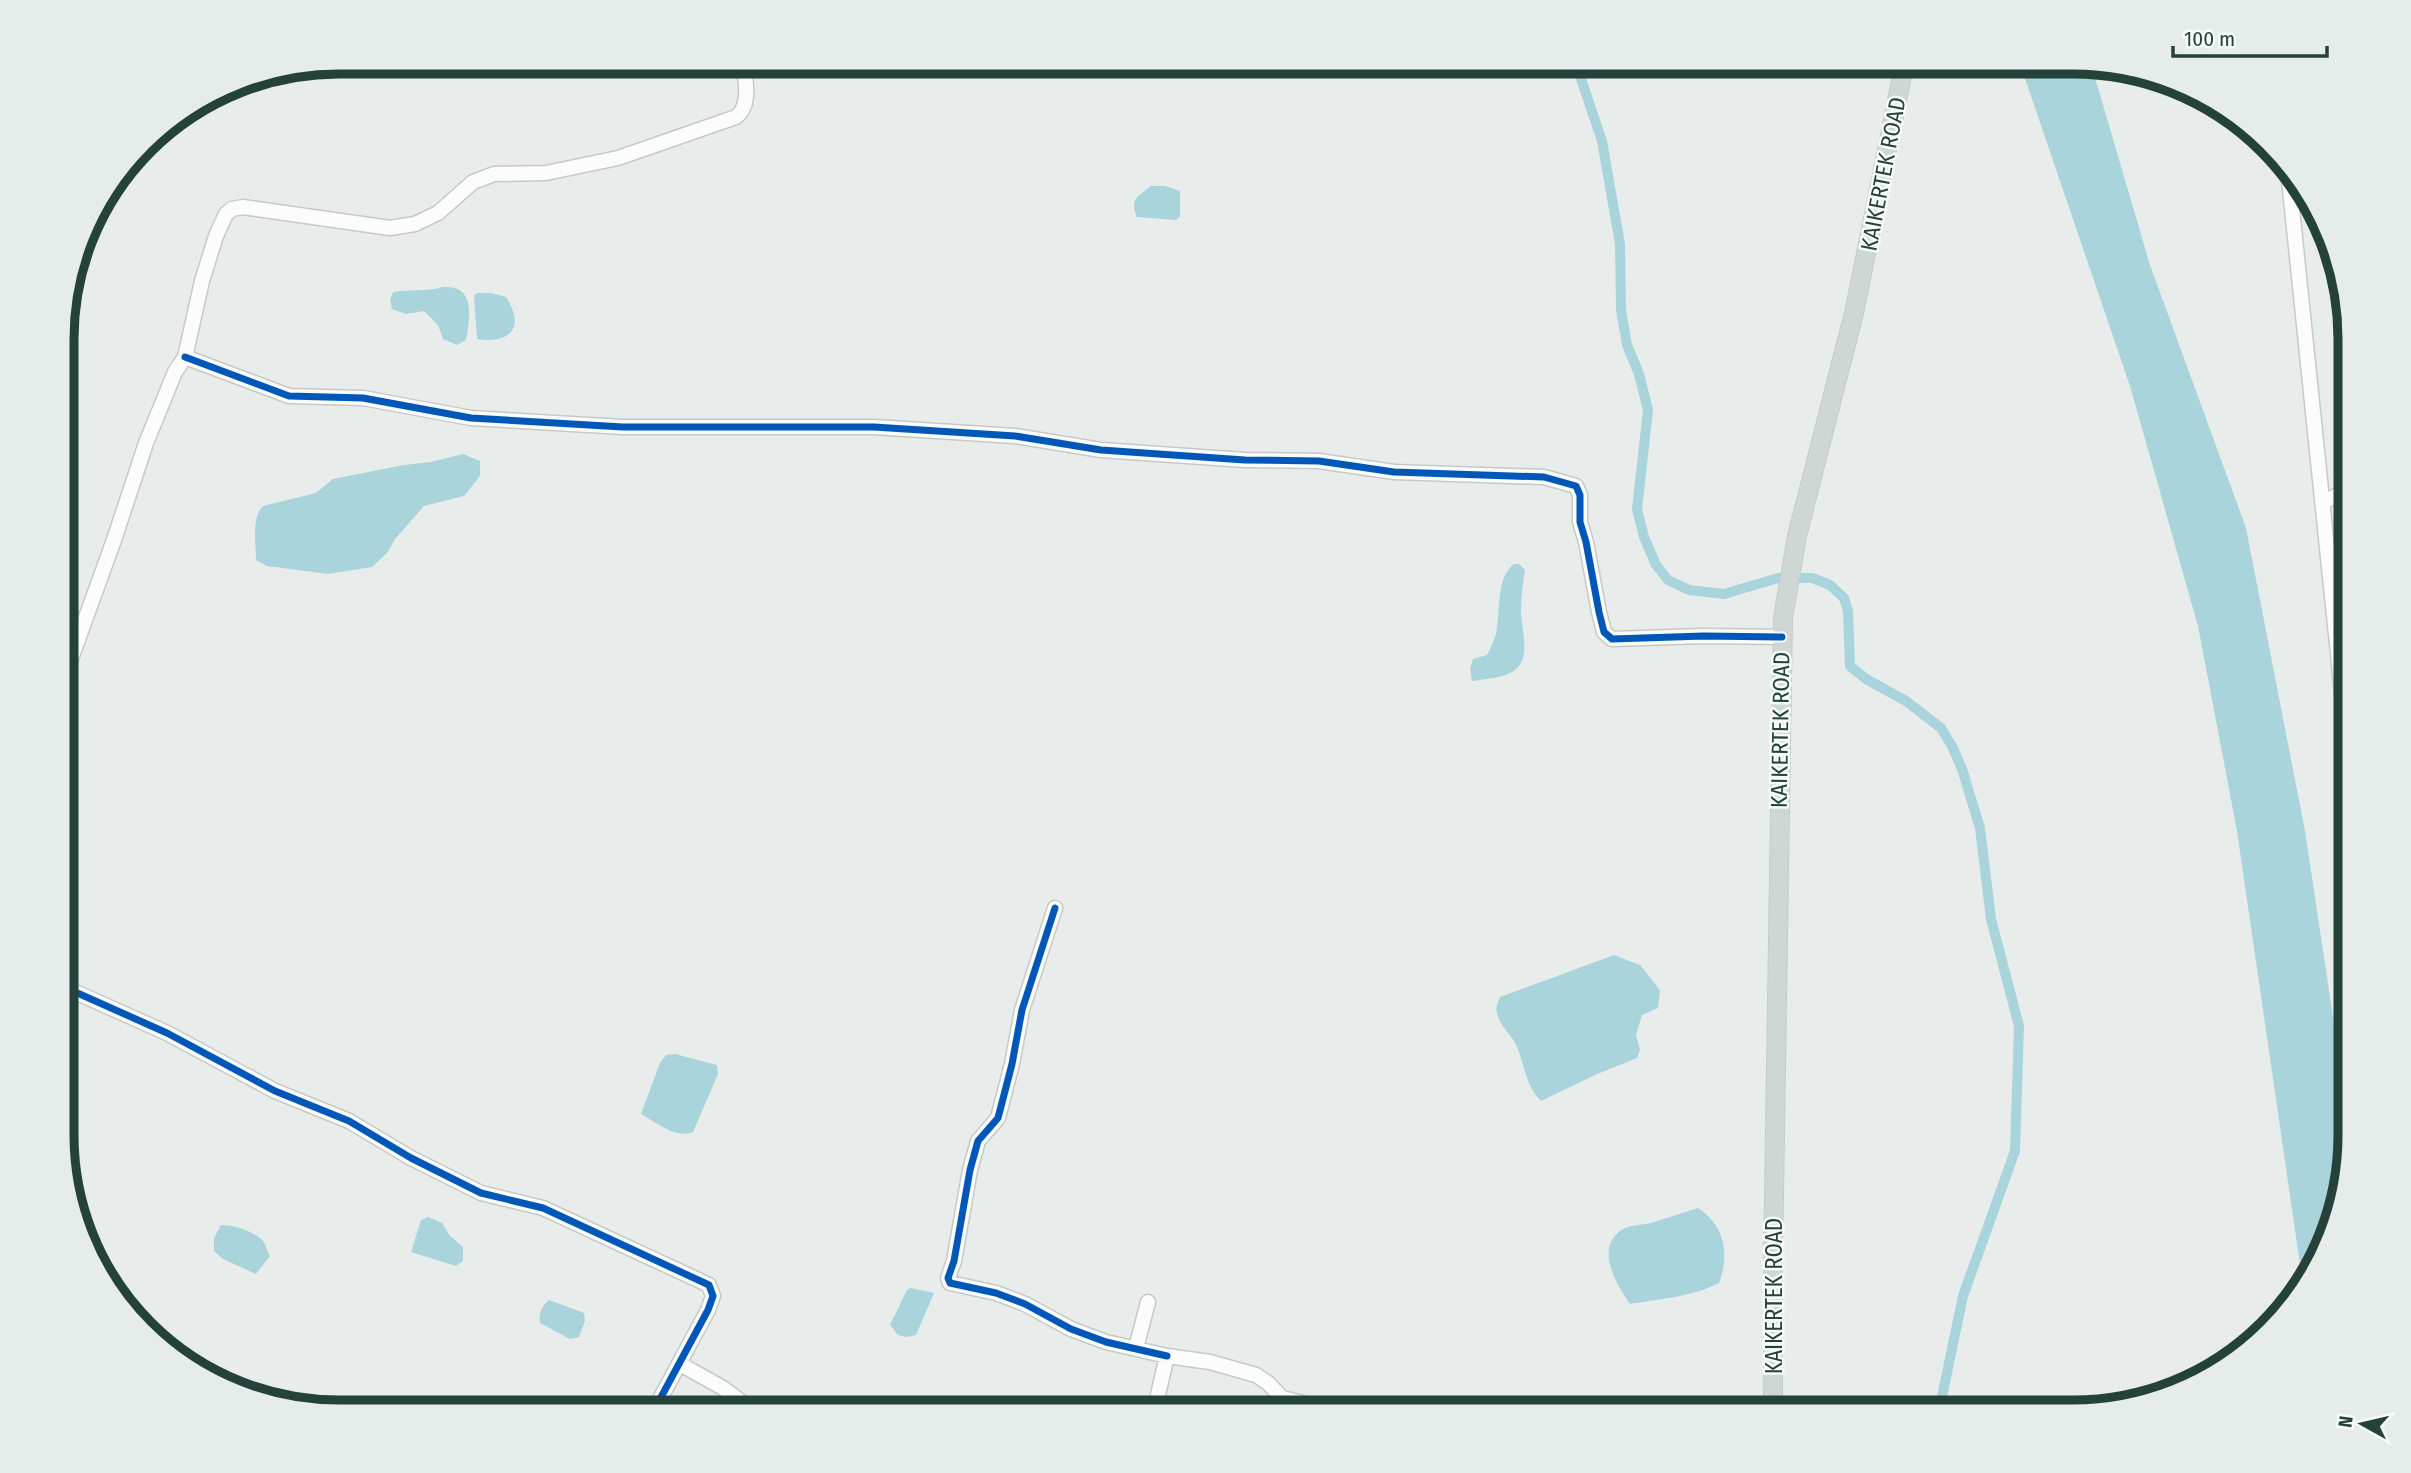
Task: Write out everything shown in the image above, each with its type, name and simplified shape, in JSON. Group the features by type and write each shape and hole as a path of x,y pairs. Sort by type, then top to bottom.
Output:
{"main road":[{"name":"KAIKERTEK ROAD","path":"1773,1400 1783,618 1797,536 1854,313 1902,74"}],"street":[{"path":"74,650 146,443 175,372 185,357 202,281 226,214 232,209 243,207 390,228 415,223 438,213 473,182 494,174 546,173 618,158 736,117 743,112 745,101 744,74"},
{"path":"2290,186 2338,651"},
{"path":"185,357 289,396 363,398 471,418 623,427 887,428 1015,436 1115,451 1245,460 1319,461 1394,472 1544,477 1576,486 1580,495 1580,522 1599,612 1604,632 1612,639 1782,637"},
{"path":"2323,502 2338,495"},
{"path":"1055,908 1022,1010 998,1118 978,1141 970,1170 954,1261 948,1278 950,1283 996,1293 1025,1304 1071,1329 1106,1342 1167,1356 1210,1362 1256,1375 1282,1398 1290,1400"},
{"path":"74,991 167,1032 275,1091 349,1121 411,1158 481,1193 543,1208 709,1285 713,1296 660,1400"},
{"path":"1136,1348 1148,1302"},
{"path":"1157,1400 1167,1356"},
{"path":"680,1364 739,1400"}],"water":[{"path":"2023,74 2094,74 2150,265 2246,528 2305,831 2338,1050 2338,1134 2335,1169 2323,1220 2301,1269 2237,831 2198,626 2130,386"},
{"path":"1151,186 1165,186 1180,191 1180,217 1176,220 1137,217 1134,202"},
{"path":"443,287 461,291 468,304 466,340 457,345 443,339 438,325 424,311 406,314 392,309 390,300 393,292"},
{"path":"477,293 506,297 515,317 511,332 506,336 489,340 477,339 474,296"},
{"path":"463,454 480,461 480,476 464,496 424,506 395,539 387,553 372,567 328,574 267,566 256,560 256,524 263,506 316,493 333,479"},
{"path":"1514,564 1519,564 1525,570 1521,603 1524,647 1522,661 1509,674 1472,681 1470,669 1473,659 1487,655 1495,637 1501,587 1508,570"},
{"path":"1614,955 1640,965 1660,990 1658,1008 1642,1015 1636,1035 1640,1050 1637,1058 1541,1101 1531,1088 1514,1041 1498,1017 1496,1008 1500,997"},
{"path":"675,1054 717,1065 718,1074 693,1132 687,1134 667,1129 641,1114 660,1063 666,1055"},
{"path":"1698,1208 1714,1223 1723,1241 1724,1262 1719,1283 1687,1294 1630,1304 1611,1268 1609,1248 1613,1239 1627,1228"},
{"path":"428,1217 442,1223 450,1236 463,1247 463,1261 456,1266 411,1252 421,1220"},
{"path":"221,1225 244,1229 263,1241 270,1256 256,1274 223,1259 214,1251 214,1238"},
{"path":"911,1288 934,1293 916,1335 906,1337 898,1335 890,1325 907,1290"},
{"path":"549,1300 584,1313 585,1321 579,1337 570,1339 540,1323 541,1310"}],"waterway":[{"path":"1579,74 1602,141 1620,244 1621,310 1627,345 1639,374 1648,410 1637,509 1644,537 1656,565 1668,580 1689,590 1724,594 1778,578 1812,578 1830,585 1844,598 1848,611 1850,666 1866,679 1906,701 1941,728 1962,769 1980,828 1991,919 2019,1026 2015,1151 1963,1296 1941,1400"},
{"path":"2326,1050 2338,1046"}],"cycle path":[{"path":"185,357 289,396 363,398 471,418 623,427 874,427 1015,436 1101,450 1245,460 1319,461 1394,472 1544,477 1576,486 1580,495 1580,522 1599,612 1604,632 1612,639 1782,637"},
{"path":"1055,908 1022,1010 998,1118 978,1141 970,1170 954,1261 948,1278 950,1283 996,1293 1025,1304 1071,1329 1106,1342 1167,1356"},
{"path":"74,991 167,1033 275,1091 349,1121 411,1158 481,1193 543,1208 709,1285 713,1296 708,1310 659,1400"}]}
